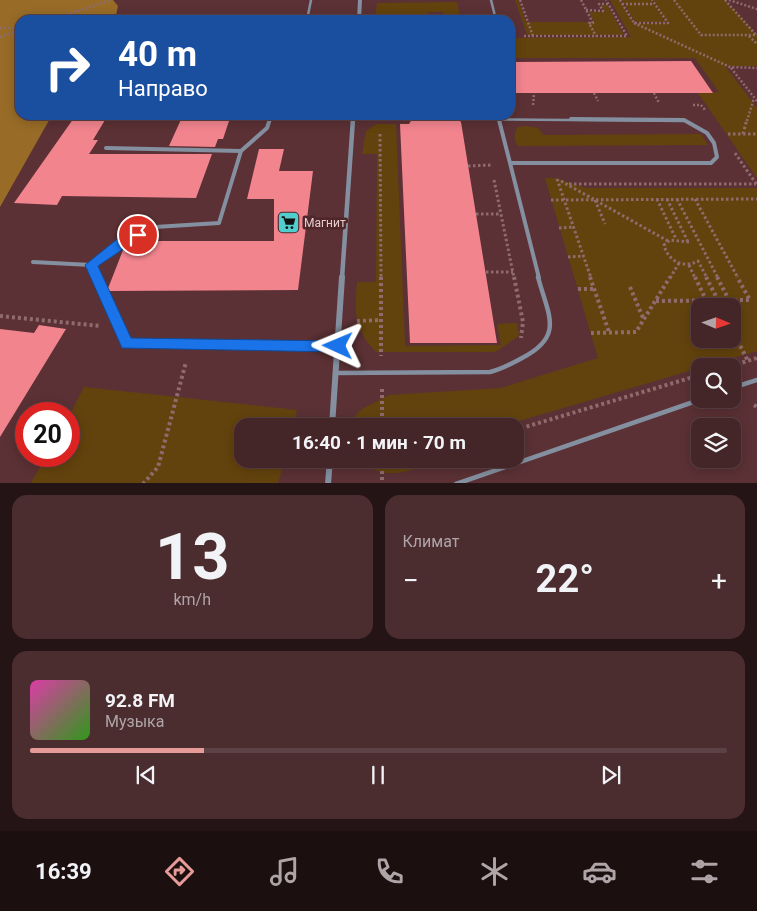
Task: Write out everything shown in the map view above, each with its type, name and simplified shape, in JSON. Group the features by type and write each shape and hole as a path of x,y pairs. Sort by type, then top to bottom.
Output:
{"street":[{"path":"359,15 360,0"},
{"path":"333,418 353,120"},
{"path":"328,483 329,468"}],"lane":[{"path":"308,15 311,0"},
{"path":"490,0 494,15"},
{"path":"33,262 91,265 120,243 156,227 219,223 241,151 267,128 269,120"},
{"path":"336,373 490,372 527,358 547,340 551,327 499,120"},
{"path":"510,163 711,163 717,157 714,139 705,130 684,120 515,120"},
{"path":"106,148 241,151"},
{"path":"91,265 127,344 338,346"},
{"path":"741,385 757,380"},
{"path":"459,483 691,403"}],"path":[{"path":"66,15 111,0"},
{"path":"520,0 533,36"},
{"path":"580,0 593,22 589,22 596,36"},
{"path":"524,36 627,36 606,0"},
{"path":"620,0 634,23 730,67 757,68"},
{"path":"634,23 668,23 652,0"},
{"path":"674,0 701,35 757,35"},
{"path":"725,0 757,35"},
{"path":"729,0 757,9"},
{"path":"586,10 603,10 599,4 608,4"},
{"path":"622,4 655,4"},
{"path":"0,28 15,29"},
{"path":"0,37 15,31"},
{"path":"749,35 757,44"},
{"path":"730,67 757,101"},
{"path":"534,93 533,105 537,119"},
{"path":"594,93 599,105"},
{"path":"654,93 660,105"},
{"path":"730,140 743,134 754,98"},
{"path":"380,120 382,418"},
{"path":"722,134 757,134"},
{"path":"490,157 523,322 521,339"},
{"path":"552,163 610,332"},
{"path":"468,166 491,165"},
{"path":"551,178 557,178 668,241"},
{"path":"568,184 756,184"},
{"path":"657,199 676,239"},
{"path":"667,199 689,242 676,239 668,241 664,245 666,254 679,263 689,265 698,261 717,298"},
{"path":"677,199 728,298"},
{"path":"695,199 750,300 741,300"},
{"path":"551,200 757,199"},
{"path":"595,200 605,224"},
{"path":"476,214 501,214"},
{"path":"559,228 574,227"},
{"path":"568,257 584,256"},
{"path":"591,334 636,332 679,263"},
{"path":"689,265 705,298"},
{"path":"486,272 513,272"},
{"path":"630,287 644,320"},
{"path":"578,289 595,289"},
{"path":"656,301 691,300"},
{"path":"0,316 120,327"},
{"path":"144,483 158,467 191,344"},
{"path":"741,347 748,361"},
{"path":"381,353 390,356"},
{"path":"741,363 757,358"},
{"path":"524,427 691,378"},
{"path":"382,468 382,483"}],"shaded area":[{"path":"0,0 113,0 118,6 116,15 15,15 15,120 49,120 0,207"},
{"path":"515,0 518,0 526,22 594,22 589,12 605,12 601,5 607,5 624,35 527,35"},
{"path":"610,0 620,0 634,23 667,23 652,0 725,0 757,35 757,66 725,66 757,108 757,178 698,93 719,92 695,58 515,58 515,38 631,37"},
{"path":"622,0 651,0 665,22 635,22"},
{"path":"457,2 460,15 443,15 443,12 428,12 428,15 376,15 377,3"},
{"path":"376,124 396,124 405,346 501,345 497,324 517,323 519,336 495,352 376,352 363,335 357,320 357,282 376,282 377,154 362,154 366,131"},
{"path":"518,127 538,128 543,135 701,134 708,145 518,146 515,139 516,132"},
{"path":"545,178 557,178 585,188 757,188 757,351 733,358 691,358 691,370 524,420 524,418 353,418 362,409 389,395 501,388 598,358"},
{"path":"84,387 297,410 295,418 234,418 234,468 282,468 278,483 31,483 40,467 80,467 80,402 76,402"},
{"path":"372,468 419,468 398,473 379,471"}],"building":[{"path":"691,61 713,93 515,93 515,62"},
{"path":"72,120 105,120 93,140 98,140 89,154 212,154 196,198 62,196 57,205 14,203"},
{"path":"181,120 229,120 223,139 218,139 215,147 169,146"},
{"path":"411,120 459,120 461,122 497,343 410,343 400,124 409,124"},
{"path":"259,149 284,149 279,171 313,171 298,290 107,291 125,245 133,241 274,241 274,199 247,199"},
{"path":"39,325 66,329 21,402 15,402 15,412 0,437 0,329 34,333"}],"place":[{"name":"Магнит","path":"288,223"}],"route":[{"path":"138,235 120,243 91,265 127,344 338,346"}]}
